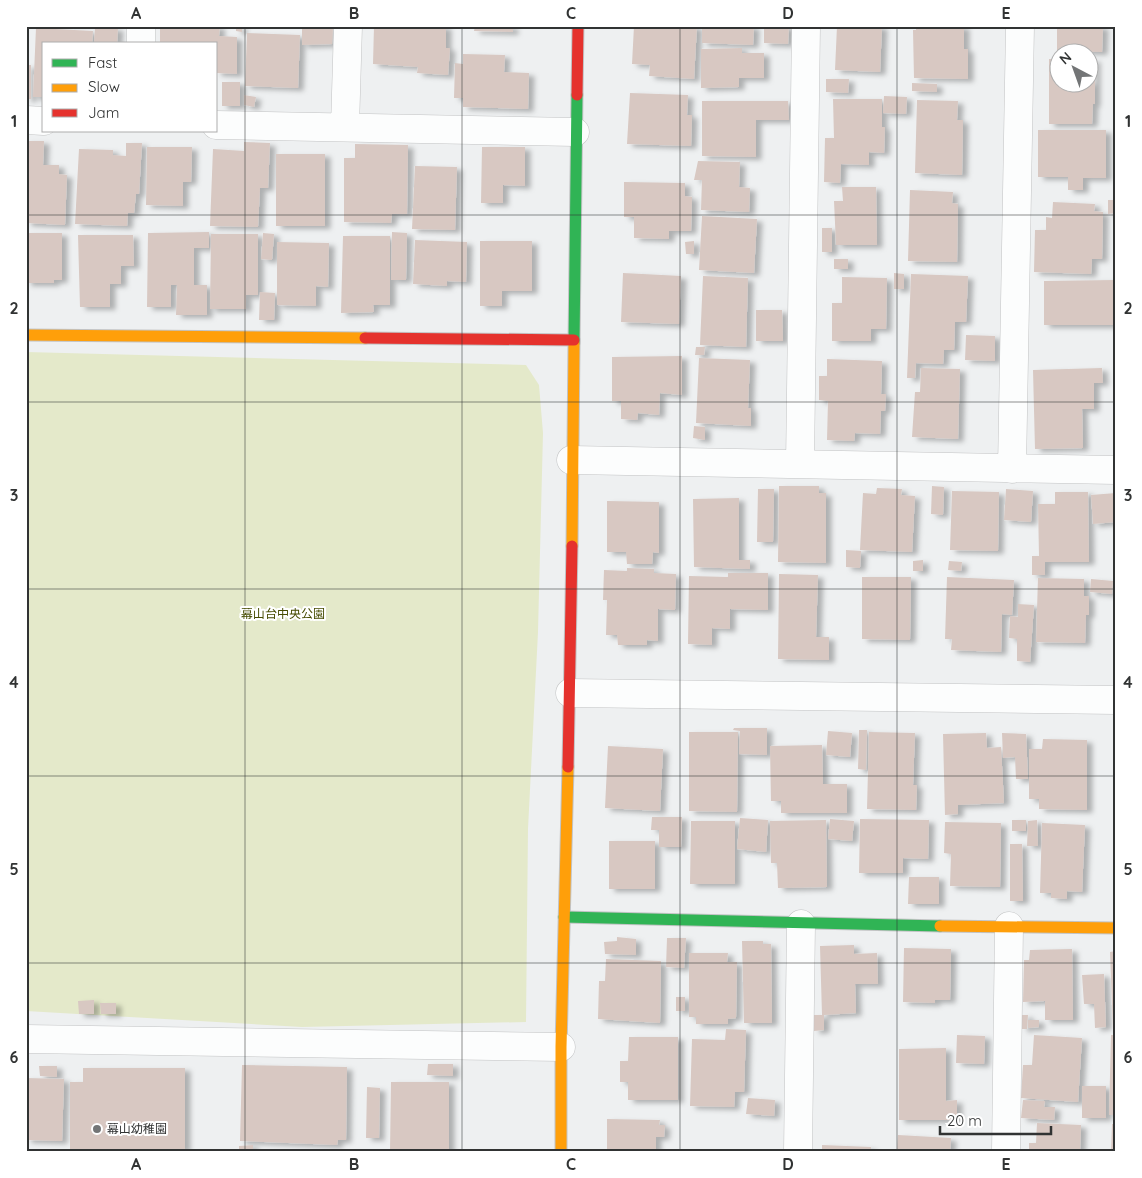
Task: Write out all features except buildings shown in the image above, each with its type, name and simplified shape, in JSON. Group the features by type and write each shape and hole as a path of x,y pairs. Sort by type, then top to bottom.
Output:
{"street":[{"path":"141,26 141,42"},
{"path":"345,127 348,26"},
{"path":"561,1152 561,1047 570,693 571,460 578,26"},
{"path":"800,464 806,26"},
{"path":"1012,469 1020,26"},
{"path":"26,120 42,121"},
{"path":"218,125 575,132"},
{"path":"26,335 574,340"},
{"path":"571,460 1116,470"},
{"path":"570,693 1116,700"},
{"path":"564,917 801,924 1116,928"},
{"path":"798,1152 801,924"},
{"path":"1006,1152 1009,926"},
{"path":"26,1039 561,1047"}],"green space":[{"name":"幕山台中央公園","path":"26,352 526,365 539,385 543,433 538,632 528,829 526,1022 302,1027 26,1011"}],"traffic: fast":[{"path":"574,343 577,95"},
{"path":"564,917 940,926"}],"traffic: slow":[{"path":"26,335 365,338"},
{"path":"572,546 574,343"},
{"path":"561,1152 561,1047 568,767"},
{"path":"940,926 1116,928"}],"traffic: jam":[{"path":"577,95 578,26"},
{"path":"365,338 574,340"},
{"path":"568,767 572,546"}],"place":[{"name":"幕山幼稚園","path":"97,1129"}]}
